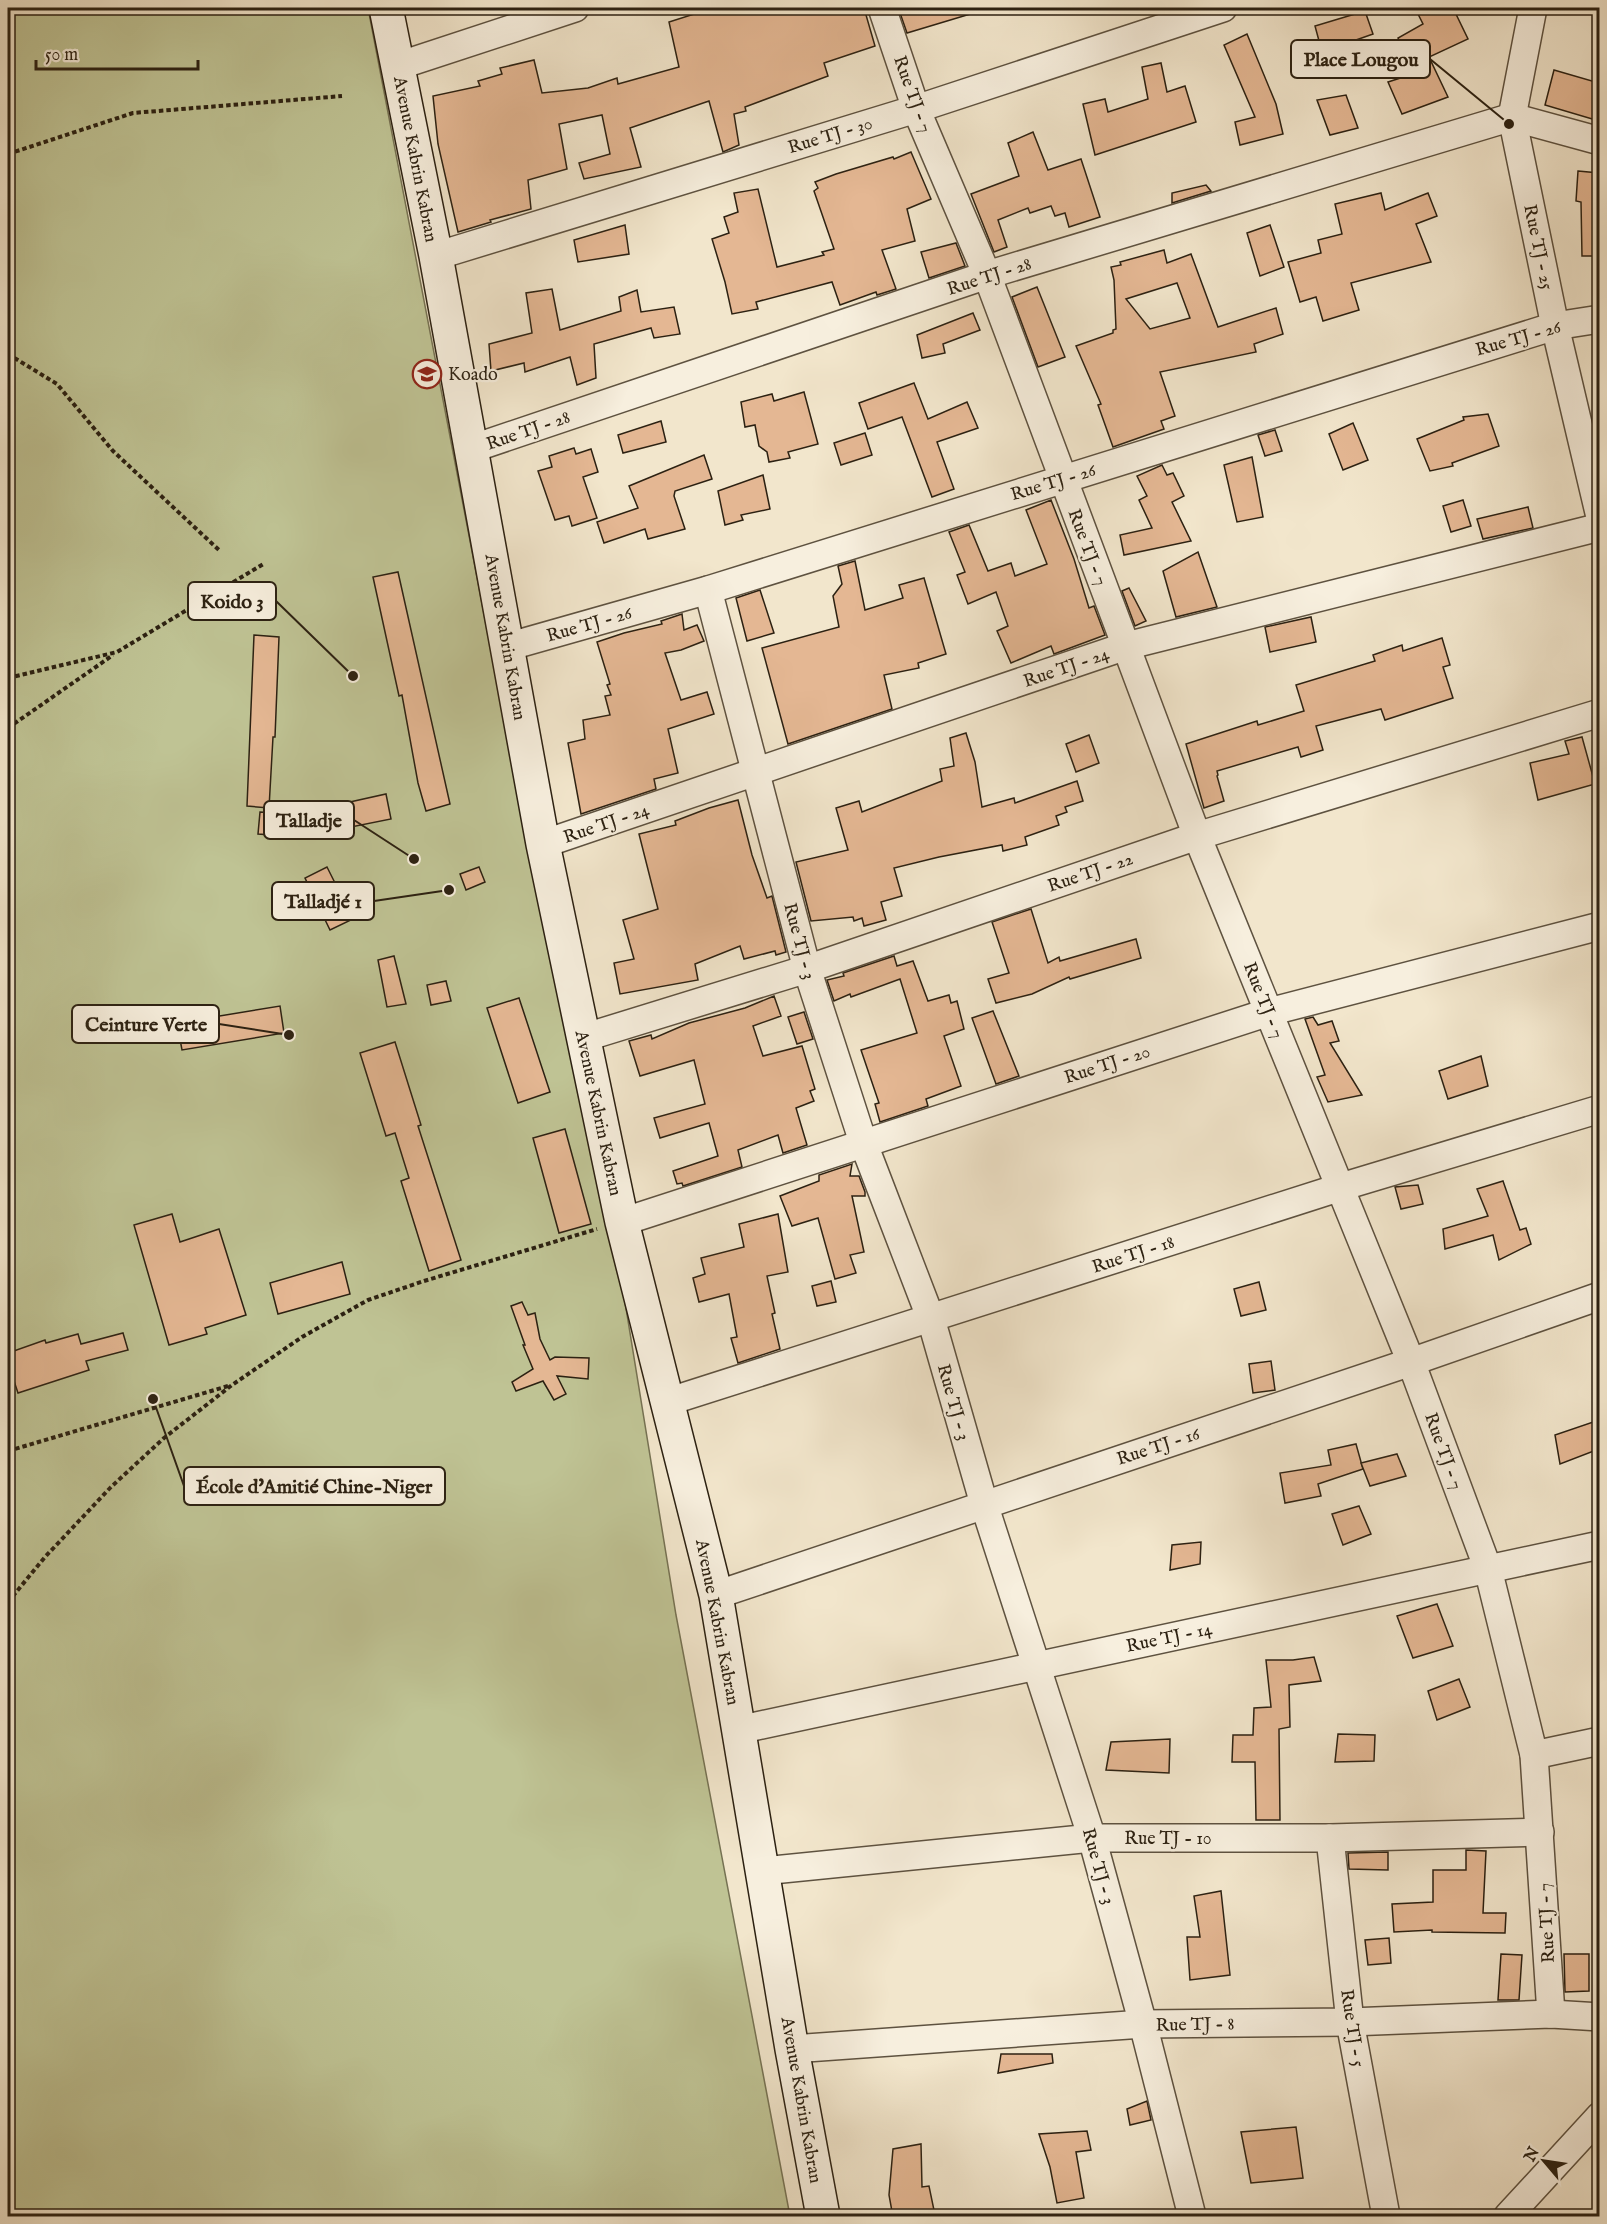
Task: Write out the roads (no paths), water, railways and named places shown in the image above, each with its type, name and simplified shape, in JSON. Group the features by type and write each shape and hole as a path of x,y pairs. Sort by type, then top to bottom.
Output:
{"street":[{"name":"Avenue Kabrin Kabran","path":"386,8 436,256 543,844 583,1038 622,1222 716,1595 792,2049 823,2217"},
{"path":"398,66 576,8"},
{"name":"Rue TJ - 7","path":"882,8 916,109 987,275 1197,836 1411,1362 1488,1569 1534,1755 1551,2014"},
{"name":"Rue TJ - 30","path":"436,256 916,109 1223,8"},
{"path":"1533,8 1512,117 1599,141"},
{"name":"Rue TJ - 28","path":"471,449 987,275 1512,117"},
{"name":"Rue TJ - 25","path":"1512,117 1555,326 1599,517"},
{"name":"Rue TJ - 26","path":"507,647 708,590 1555,326 1599,319"},
{"name":"Rue TJ - 24","path":"543,844 1126,646 1599,527"},
{"name":"Rue TJ - 3","path":"708,590 807,969 863,1142 931,1319 984,1504 1092,1838 1143,2024 1192,2217"},
{"name":"Rue TJ - 22","path":"583,1038 807,969 1197,836 1599,713"},
{"name":"Rue TJ - 20","path":"622,1222 1269,1012 1599,926"},
{"name":"Rue TJ - 18","path":"667,1402 1341,1188 1599,1109"},
{"name":"Rue TJ - 16","path":"716,1595 1411,1362 1599,1296"},
{"name":"Rue TJ - 14","path":"738,1730 1599,1545"},
{"path":"1534,1755 1599,1741"},
{"name":"Rue TJ - 10","path":"762,1871 1092,1838 1330,1838 1540,1832"},
{"name":"Rue TJ - 5","path":"1330,1838 1350,2022 1386,2217"},
{"name":"Rue TJ - 8","path":"792,2049 1143,2024 1350,2022 1551,2014 1599,2017"},
{"path":"1508,2217 1599,2116"}],"place":[{"name":"Place Lougou","path":"1509,124"},
{"name":"Koado","path":"427,374"},
{"name":"Koido 3","path":"353,676"},
{"name":"Talladje","path":"414,859"},
{"name":"Talladjé 1","path":"449,890"},
{"name":"Ceinture Verte","path":"289,1035"},
{"name":"École d'Amitié Chine-Niger","path":"153,1399"}]}
